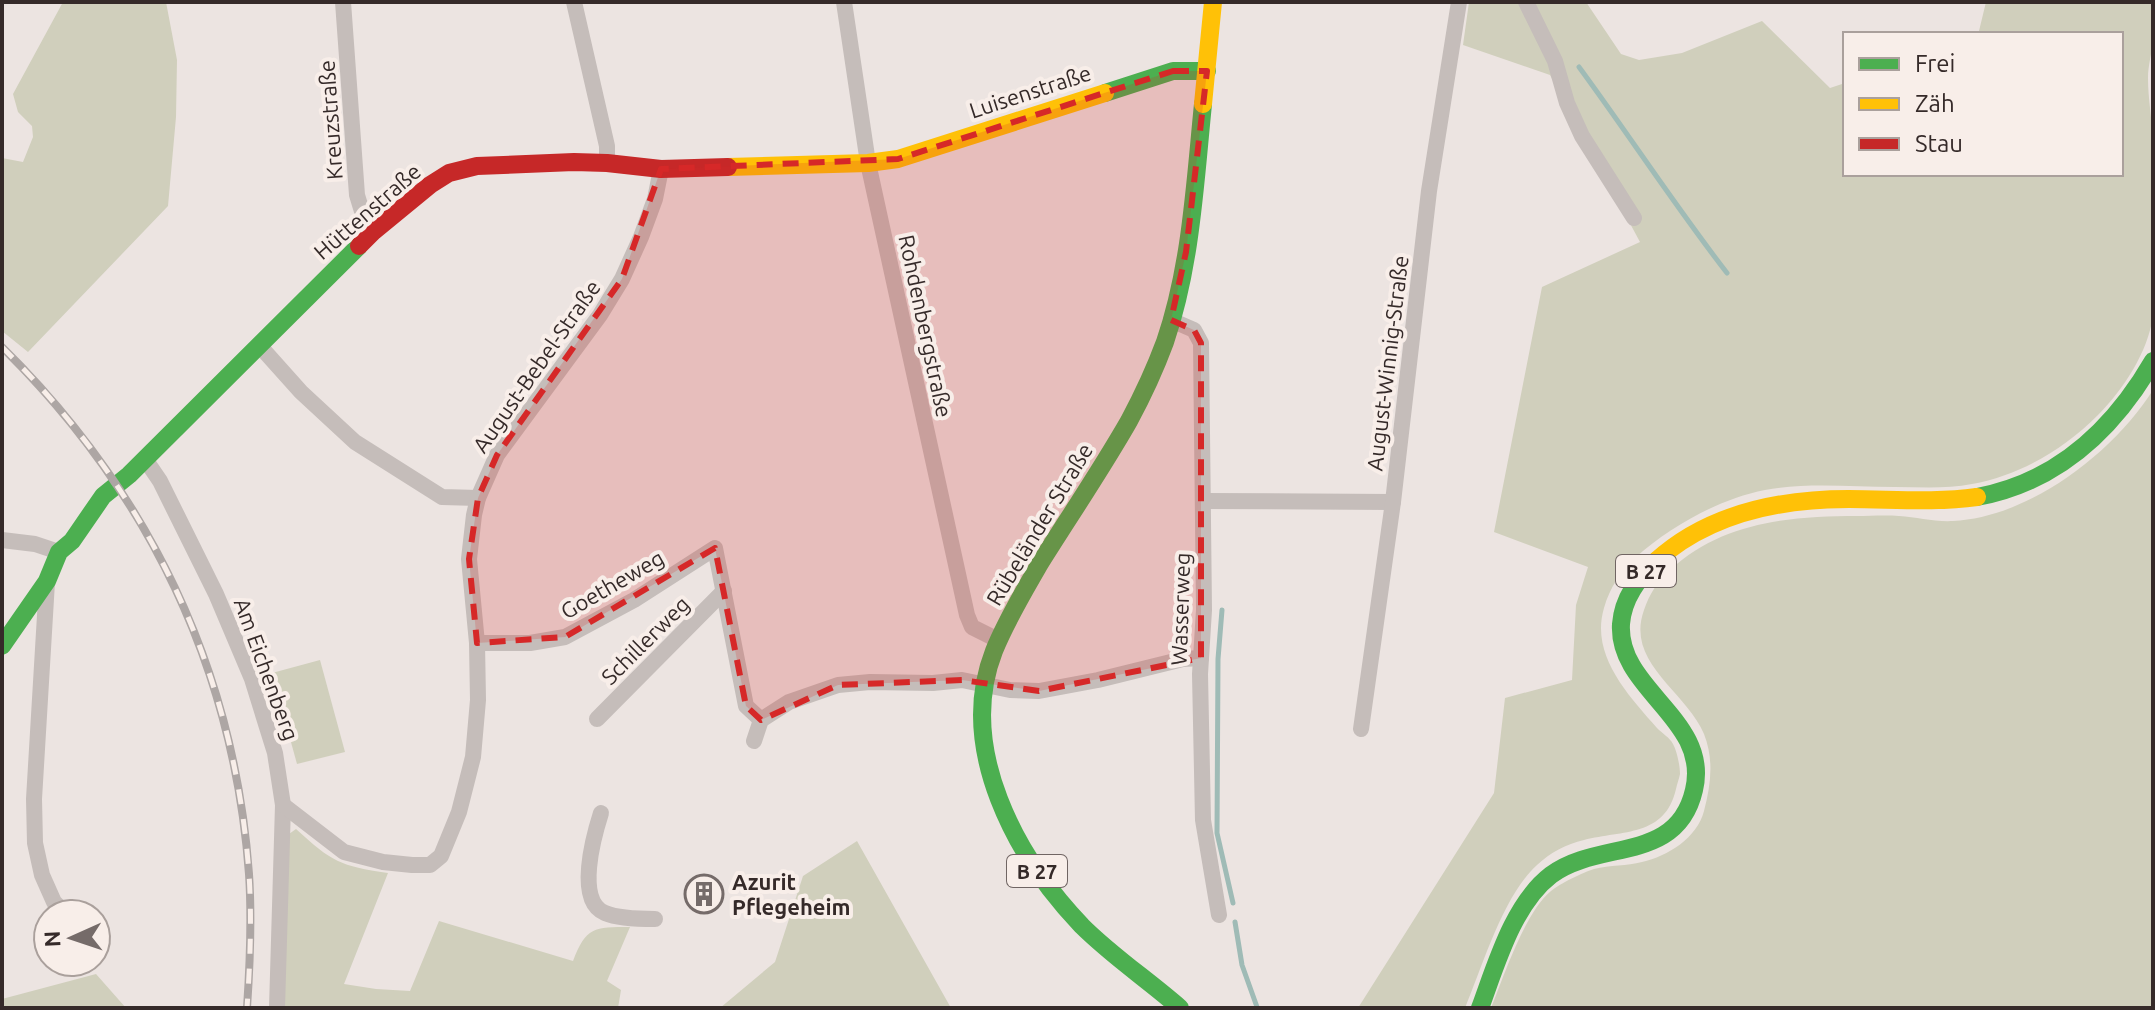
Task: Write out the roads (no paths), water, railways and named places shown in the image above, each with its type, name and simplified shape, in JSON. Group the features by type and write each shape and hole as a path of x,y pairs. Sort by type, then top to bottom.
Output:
{"main road":[{"name":"Rübeländer Straße","path":"1180,1008 1081,924 1027,856 1002,806 991,773 984,732 984,684 998,640 1031,579 1136,409 1171,320 1186,252 1213,2"},
{"name":"Luisenstraße","path":"868,163 898,159 1173,71 1207,71"},
{"name":"Hüttenstraße","path":"2,646 47,581 59,552 72,541 103,496 129,475 374,231 449,173 477,166 607,163 661,169 868,163"},
{"name":"B 27","path":"1480,1008 1517,920 1549,877 1573,861 1590,855 1651,844 1674,829 1684,818 1690,804 1696,771 1690,741 1682,726 1632,667 1621,643 1621,617 1625,604 1649,567 1703,529 1756,508 1825,500 1948,501 1989,494 2021,484 2073,457 2102,433 2128,403 2153,361"}],"street":[{"name":"Kreuzstraße","path":"343,2 357,195 364,218 374,231"},
{"path":"574,2 607,146 607,163"},
{"name":"Rohdenbergstraße","path":"844,2 868,163 967,615 972,627 998,640"},
{"name":"August-Winnig-Straße","path":"1361,729 1393,502 1429,191 1459,2"},
{"path":"1526,2 1555,61 1567,103 1582,136 1634,218"},
{"name":"August-Bebel-Straße","path":"283,805 344,852 383,862 412,865 430,865 441,856 459,812 473,757 478,700 477,643 469,559 478,498 497,455 600,315 622,279 655,199 661,169"},
{"name":"Wasserweg","path":"1171,320 1194,330 1201,343 1203,820 1219,915"},
{"path":"259,345 301,392 355,442 442,497 478,498"},
{"name":"Am Eichenberg","path":"145,459 160,481 195,549 252,679 275,753 283,805 277,1008"},
{"path":"1203,501 1393,502"},
{"path":"2,540 35,544 59,552"},
{"name":"Goetheweg","path":"477,643 530,643 565,637 634,600 715,548 724,591"},
{"path":"47,581 34,799 35,843 42,875 52,898"},
{"path":"724,591 746,706 761,720"},
{"name":"Schillerweg","path":"597,719 724,591"},
{"path":"754,741 761,720 789,702 838,685 962,680 1010,690 1039,691 1183,659 1201,658"},
{"path":"601,813 592,842 589,870 589,893 595,905 603,913 655,919"}],"waterway":[{"path":"1579,67 1727,273"},
{"path":"1222,610 1218,659 1217,833 1233,903"},
{"path":"1235,922 1242,965 1257,1007"}],"railway":[{"path":"2,347 54,403 100,461 140,523 175,587 203,655 225,725 240,798 250,891 247,1008"}],"place":[{"name":"Azurit Pflegeheim","path":"704,894"}]}
